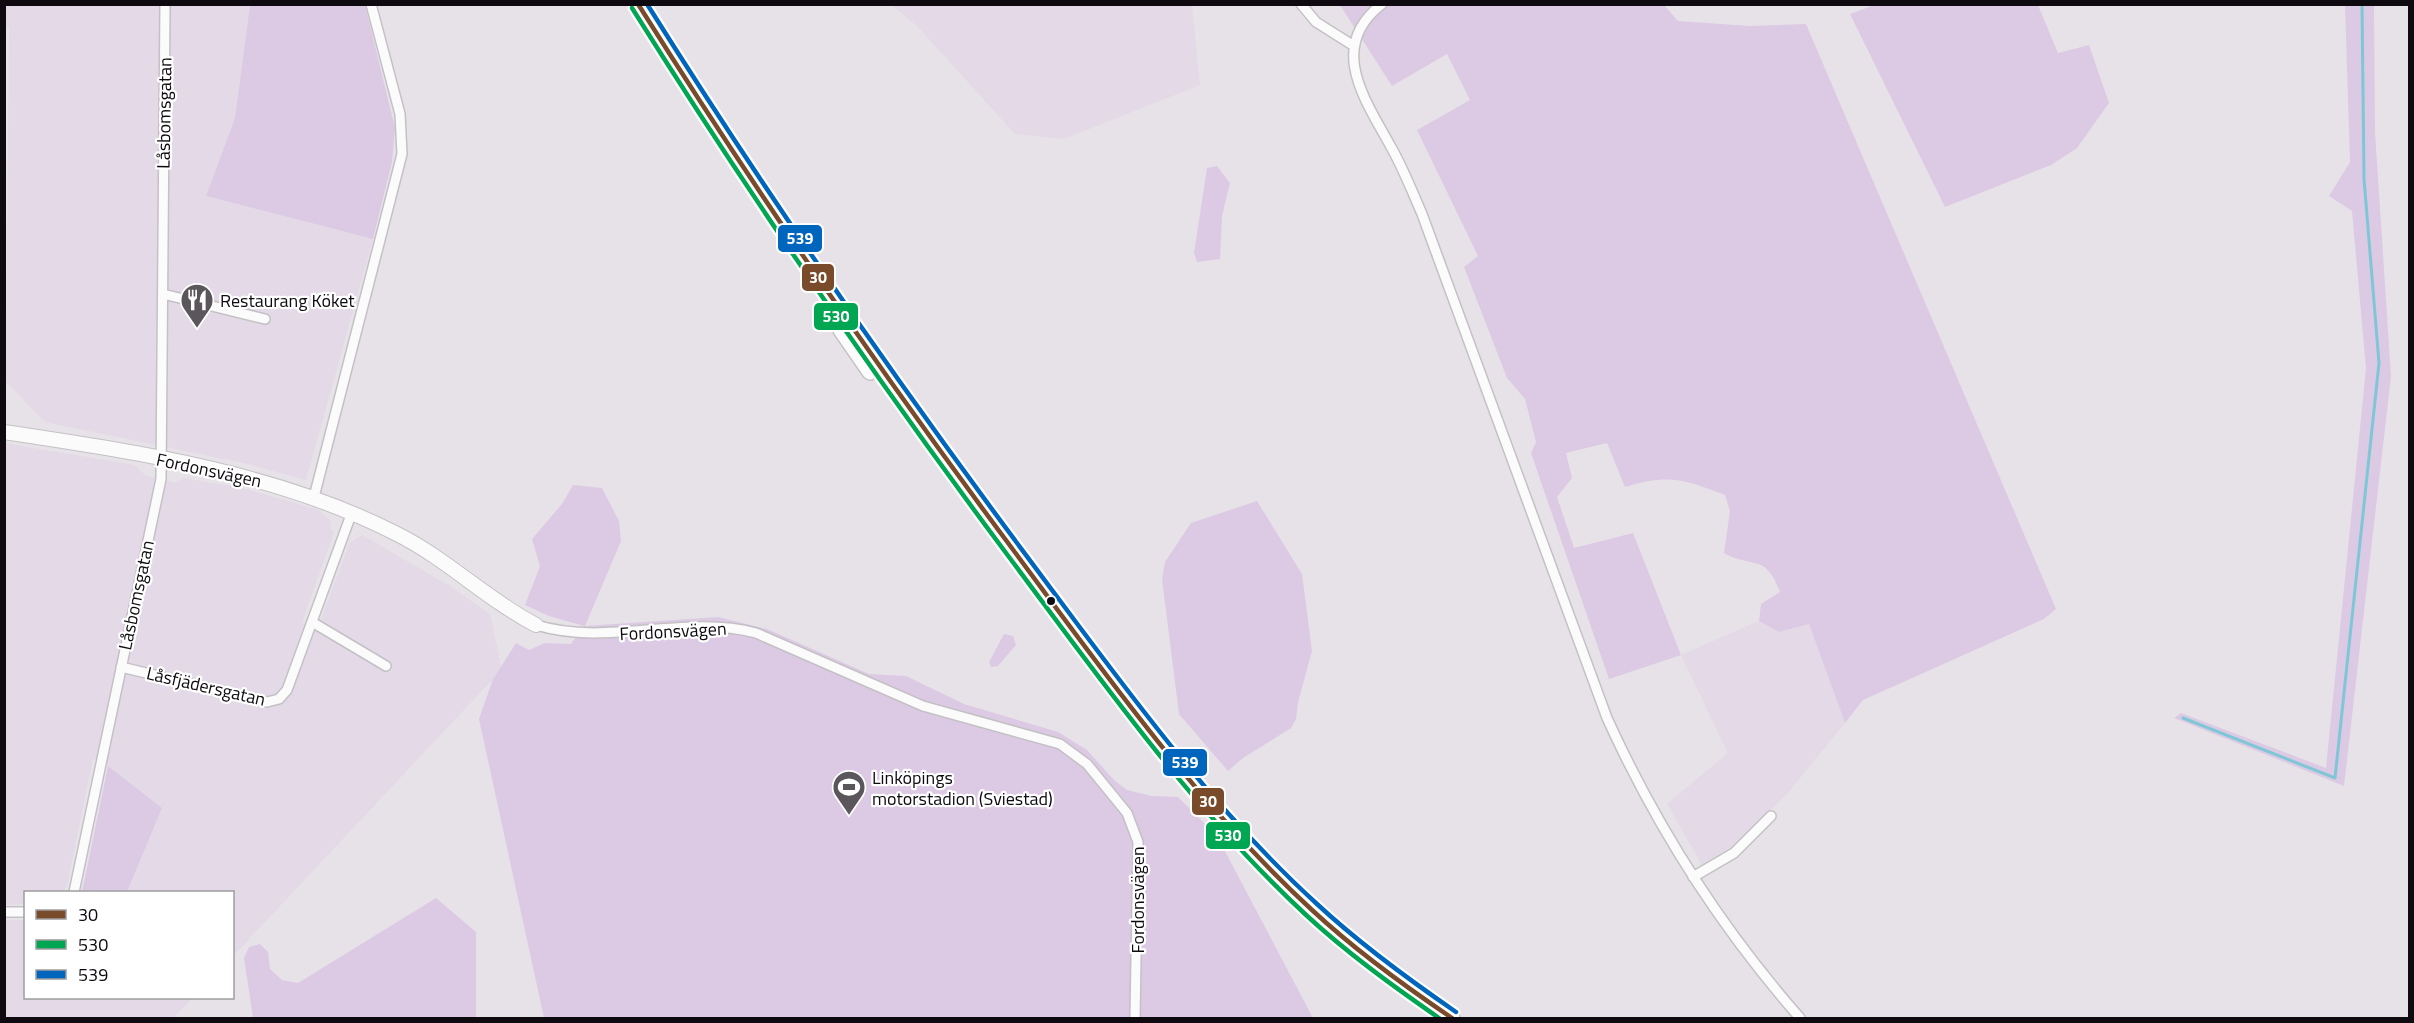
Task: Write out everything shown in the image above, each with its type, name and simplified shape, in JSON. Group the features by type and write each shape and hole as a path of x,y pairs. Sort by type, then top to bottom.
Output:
{"main road":[{"path":"626,4 749,195 856,352 1037,598 1126,711 1230,838 1288,900 1352,958 1434,1018"},
{"path":"638,4 770,209 865,346 957,476 1133,705 1236,831 1294,893 1366,956 1452,1018"}],"street":[{"name":"Låsbomsgatan","path":"74,891 161,479 165,4"},
{"path":"314,497 402,154 400,114 371,4"},
{"path":"1301,4 1316,22 1354,46"},
{"path":"1383,4 1366,20 1354,46 1353,59 1361,91 1392,148 1422,214 1608,718 1640,786 1693,877 1747,954 1800,1018"},
{"path":"163,294 265,319"},
{"name":"Fordonsvägen","path":"4,432 162,459 280,486 314,497 397,534 435,556 505,607 536,625 573,634 603,635 719,627 756,633 923,706 1046,740 1074,753 1097,775 1127,813 1138,842 1136,1018"},
{"name":"Låsfjädersgatan","path":"121,667 273,702 287,690 352,512"},
{"path":"312,622 386,666"},
{"path":"1693,877 1734,853 1770,816"},
{"path":"4,912 24,912"}],"shaded area":[{"path":"1663,4 1678,21 1750,26 1806,24 2056,609 2044,619 1863,700 1845,723 1809,624 1779,632 1759,621 1761,604 1780,592 1775,580 1764,567 1724,553 1730,511 1725,495 1676,480 1653,481 1625,487 1607,443 1566,453 1572,478 1557,497 1574,548 1633,533 1681,655 1609,679 1531,453 1536,442 1525,399 1507,378 1464,267 1478,256 1417,130 1470,100 1447,54 1392,86 1340,5"},
{"path":"1877,4 2038,5 2058,53 2089,45 2109,103 2077,148 2051,165 1945,207 1850,14"},
{"path":"5,5 250,5 235,118 206,196 373,239 306,480 248,464 45,422 6,382 9,28 5,27"},
{"path":"250,5 365,5 395,128 392,162 373,239 206,196 235,118"},
{"path":"892,5 1192,5 1200,85 1064,139 1015,134 917,26"},
{"path":"2345,5 2374,5 2375,132 2391,376 2344,786 2174,718 2181,713 2326,768 2366,368 2352,211 2329,196 2350,162"},
{"path":"1217,166 1230,183 1222,216 1220,259 1197,262 1194,253 1207,168"},
{"path":"4,443 135,465 145,475 176,483 183,478 243,488 319,510 330,520 331,530 334,532 302,623 318,627 350,542 362,535 450,586 490,614 501,666 493,679 234,955 234,891 127,891 162,808 108,766 93,758 67,886 64,891 24,891 24,904 5,905"},
{"name":"Linköpings motorstadion (Sviestad)","path":"573,485 602,488 619,521 621,541 585,626 718,617 767,629 869,674 906,676 964,704 1058,732 1087,750 1115,781 1127,790 1152,796 1178,797 1217,836 1313,1018 544,1018 479,719 493,679 516,643 529,650 545,643 571,644 584,626 549,616 525,605 540,566 532,539 562,504"},
{"path":"1257,501 1302,574 1312,651 1298,702 1296,719 1291,728 1243,758 1228,771 1179,714 1162,579 1165,562 1191,523"},
{"path":"1759,621 1779,632 1809,624 1845,723 1787,794 1731,847 1702,865 1667,804 1728,753 1681,655"},
{"path":"1004,634 1013,636 1016,645 998,666 991,667 989,662"},
{"path":"108,766 162,808 127,891 82,891"},
{"path":"436,898 476,932 476,1018 253,1018 244,958 249,947 260,944 268,952 270,969 282,980 298,983"},
{"path":"5,920 24,920 24,999 192,999 173,1018 5,1018"}],"waterway":[{"path":"2183,718 2335,778 2379,363 2364,179 2362,4"}],"transit line":[{"name":"30","path":"638,4 728,144 868,350 1083,645 1155,738 1230,827 1312,910 1380,967 1452,1018"},
{"name":"539","path":"647,4 735,142 873,344 1017,543 1159,731 1235,821 1317,904 1385,961 1456,1012"},
{"name":"530","path":"632,8 722,148 862,355 1009,557 1149,742 1224,831 1305,914 1354,956 1439,1018"}],"place":[{"name":"Restaurang Köket","path":"197,329"},
{"name":"Linköpings motorstadion (Sviestad)","path":"849,816"}]}
